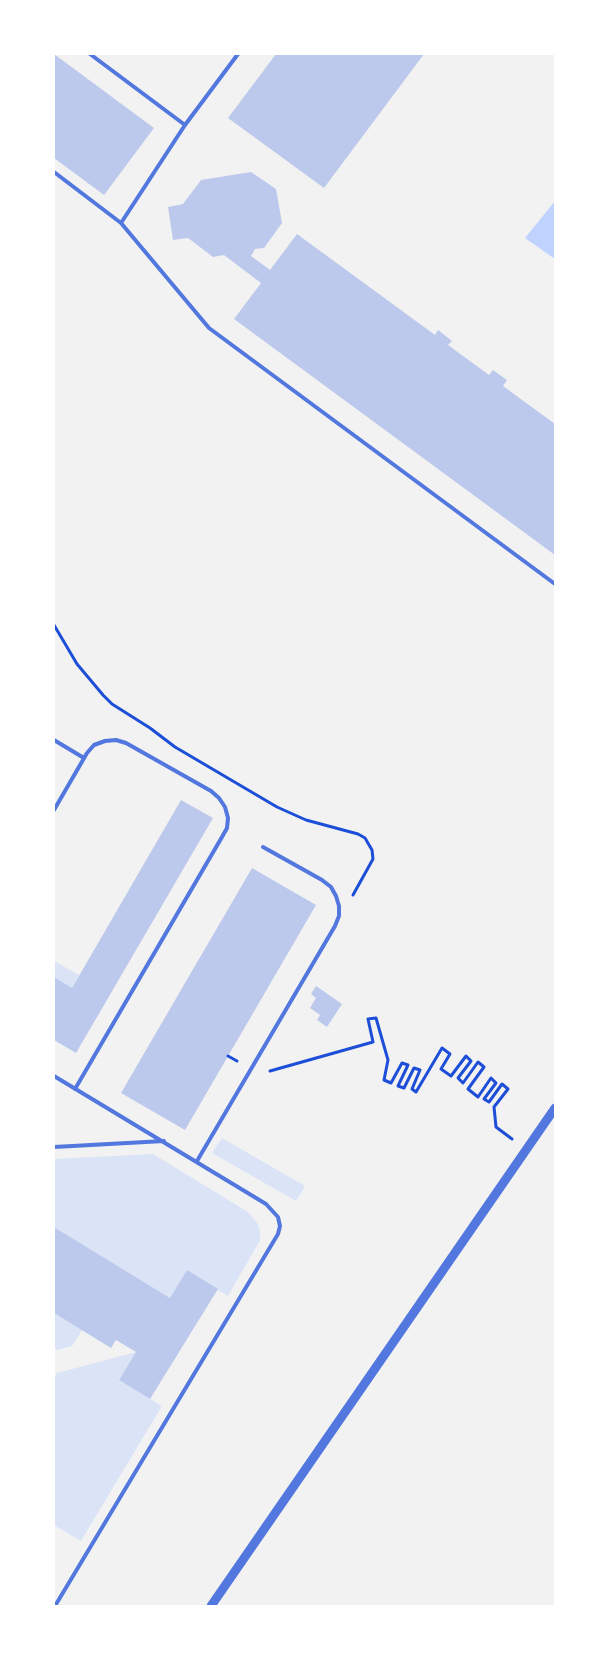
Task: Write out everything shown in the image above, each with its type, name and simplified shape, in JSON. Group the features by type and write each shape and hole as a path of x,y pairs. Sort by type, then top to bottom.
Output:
{"street":[{"path":"211,1606 555,1108"}],"lane":[{"path":"90,54 185,124"},
{"path":"121,223 185,124 238,54"},
{"path":"54,172 121,223 209,328 555,584"},
{"path":"54,740 84,758"},
{"path":"54,810 84,758 94,745 116,740 126,743 211,791 225,807 228,818 222,837 75,1089"},
{"path":"197,1161 335,926 339,916 336,896 330,887 322,880 263,847"},
{"path":"54,1076 266,1204 278,1217 280,1226 278,1234 55,1606"},
{"path":"54,1147 164,1141"}],"path":[{"path":"54,625 77,664 112,704 150,728 175,747 277,806 306,820 358,834 365,838 372,850 372,859 352,896"},
{"path":"228,1056 259,1074 373,1042 368,1019 376,1018 388,1060 384,1080 391,1083 402,1063 408,1065 398,1086 404,1088 414,1068 420,1070 412,1089 416,1092 442,1048 450,1054 441,1069 451,1076 466,1056 471,1060 458,1078 463,1083 478,1062 484,1067 468,1089 478,1096 491,1078 496,1083 484,1099 489,1102 502,1084 508,1089 494,1107 496,1127 526,1149"}],"shaded area":[{"path":"54,961 79,975 72,988 54,977"},
{"path":"222,1138 305,1186 296,1201 212,1153"},
{"path":"153,1154 248,1212 258,1224 260,1240 228,1296 187,1271 170,1298 54,1227 54,1159"},
{"path":"54,1313 82,1330 72,1346 57,1350 54,1348"},
{"path":"136,1352 119,1380 162,1406 81,1541 54,1525 54,1378 57,1373"}],"water":[{"path":"555,201 555,259 525,238"}],"building":[{"path":"54,54 154,128 104,195 54,158"},
{"path":"276,54 424,54 324,188 228,118"},
{"path":"251,172 276,189 282,223 264,248 255,249 251,256 270,270 297,234 435,335 438,330 452,341 448,345 489,375 493,370 507,380 503,386 555,424 555,555 234,319 261,283 224,255 213,257 188,238 173,240 168,207 183,204 201,180"},
{"path":"181,800 213,818 76,1053 54,1040 54,977 72,988"},
{"path":"252,868 316,905 185,1130 121,1093"},
{"path":"316,986 342,1004 327,1027 317,1020 320,1015 310,1008 316,998 311,994"},
{"path":"54,1227 170,1298 187,1270 218,1289 150,1399 119,1380 136,1352 116,1340 111,1348 54,1313"}]}
